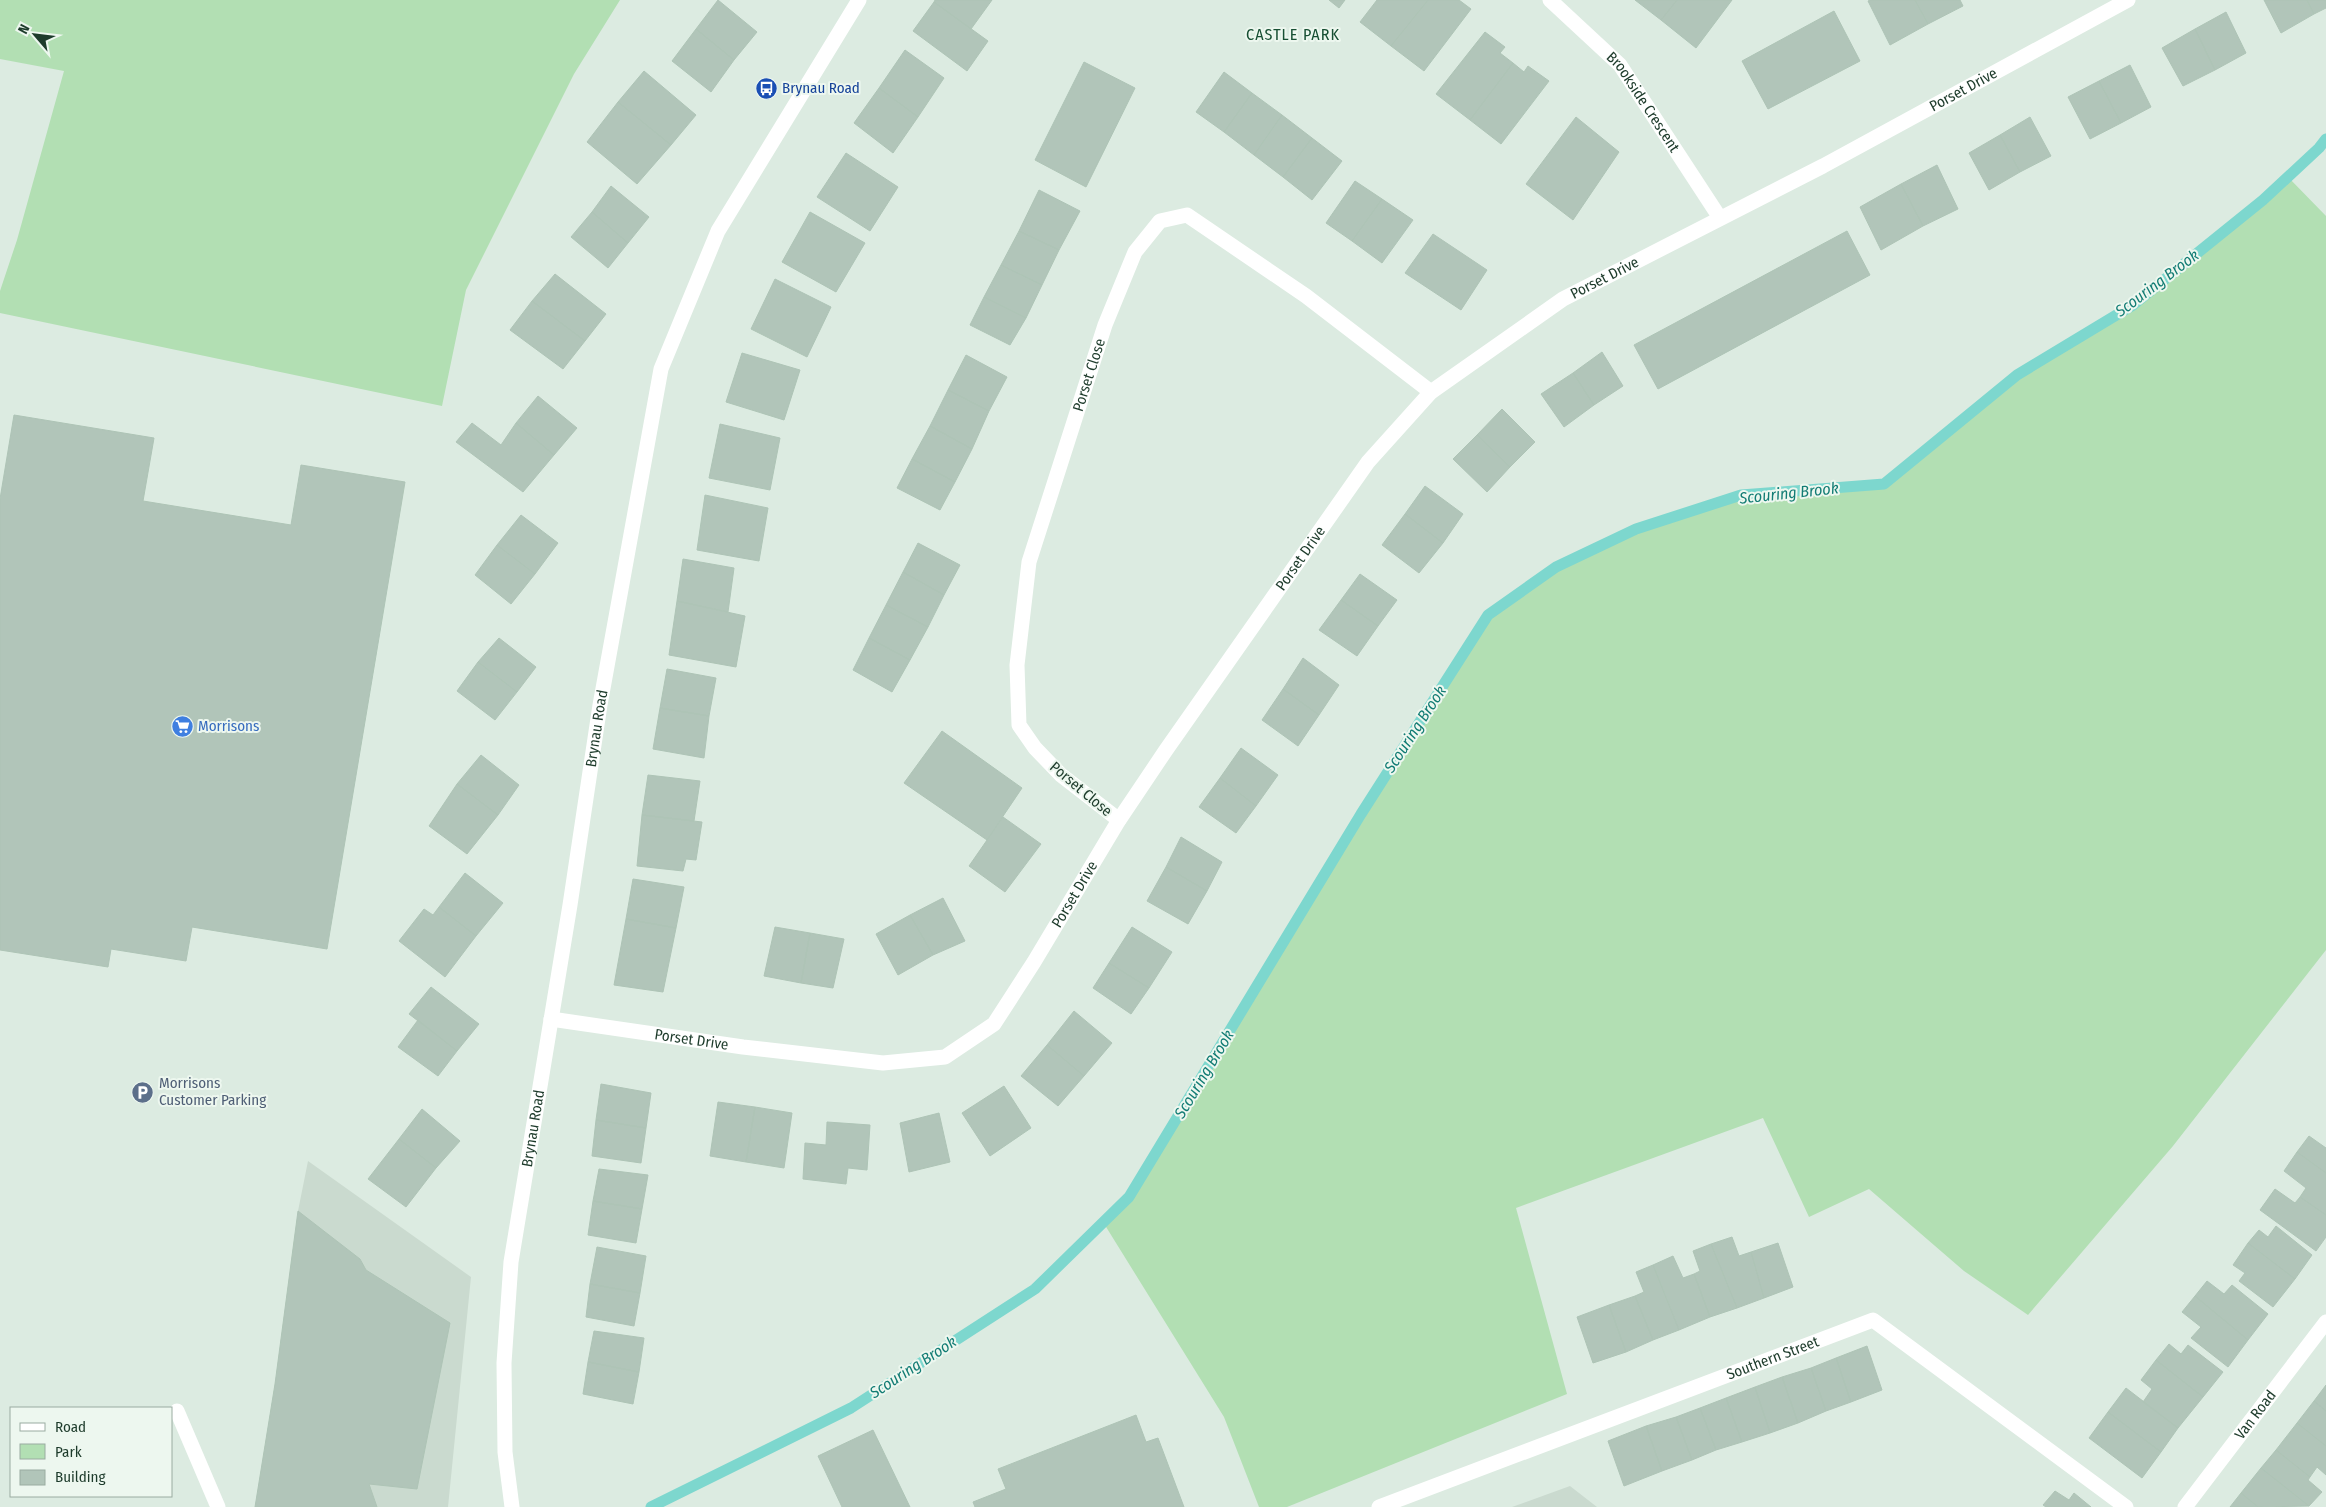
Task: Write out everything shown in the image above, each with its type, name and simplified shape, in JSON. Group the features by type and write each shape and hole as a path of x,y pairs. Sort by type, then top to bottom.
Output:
{"street":[{"name":"Brynau Road","path":"512,1507 505,1452 504,1363 511,1262 570,905 600,705 661,369 718,231 859,0"},
{"name":"Brookside Crescent","path":"1550,0 1620,65 1720,218"},
{"name":"Porset Drive","path":"550,1019 743,1047 884,1063 945,1057 994,1024 1034,962 1119,820 1368,462 1431,392 1562,299 1823,166 2128,0"},
{"name":"Porset Close","path":"1119,820 1061,775 1035,748 1019,725 1017,665 1029,562 1105,325 1135,252 1160,221 1187,215 1306,296 1431,392"},
{"name":"Southern Street","path":"1379,1507 1873,1320 2126,1507"},
{"name":"Van Road","path":"2185,1507 2326,1322"},
{"path":"177,1411 218,1507"}],"shaded area":[{"path":"308,1161 471,1277 448,1507 255,1507 275,1384 298,1211"},
{"path":"1570,1486 1597,1507 1512,1507"}],"green space":[{"path":"0,0 620,0 574,74 466,290 442,406 0,313 0,291 17,240 64,71 0,59"},
{"path":"2288,177 2326,216 2326,950 2173,1146 2028,1315 1964,1271 1869,1189 1809,1217 1763,1118 1516,1208 1567,1394 1287,1507 1259,1507 1224,1417 1103,1222 1129,1197 1361,814 1488,615 1556,567 1636,529 1741,495 1884,484 2017,375 2133,305"}],"building":[{"path":"718,0 757,32 734,60 696,29"},
{"path":"935,0 992,0 971,29 934,2"},
{"path":"1329,0 1345,0 1339,8"},
{"path":"1377,0 1428,0 1391,46 1360,22"},
{"path":"1428,0 1459,0 1471,9 1424,71 1391,46"},
{"path":"1635,0 1677,0 1661,20"},
{"path":"1677,0 1732,0 1696,48 1661,20"},
{"path":"1915,0 1928,24 1890,45 1868,1"},
{"path":"1915,0 1960,0 1963,6 1928,24"},
{"path":"2264,0 2307,0 2314,14 2281,33"},
{"path":"2307,0 2326,0 2326,8 2314,14"},
{"path":"934,2 988,41 967,71 913,31"},
{"path":"1834,11 1860,61 1768,109 1742,61"},
{"path":"2226,12 2246,53 2215,70 2195,29"},
{"path":"696,29 734,60 711,92 672,61"},
{"path":"2195,29 2215,70 2183,86 2162,48"},
{"path":"1485,32 1505,47 1500,53 1513,63 1470,120 1436,94"},
{"path":"905,50 944,78 918,117 879,88"},
{"path":"1084,62 1135,88 1086,187 1035,160"},
{"path":"1513,63 1524,72 1528,66 1549,81 1501,144 1470,120"},
{"path":"2130,65 2151,107 2121,123 2099,81"},
{"path":"644,71 696,115 671,145 618,102"},
{"path":"1224,72 1252,93 1224,132 1196,112"},
{"path":"2099,81 2121,123 2090,139 2068,97"},
{"path":"879,88 918,117 893,153 854,123"},
{"path":"1252,93 1282,115 1254,155 1224,132"},
{"path":"618,102 671,145 637,184 587,142"},
{"path":"1282,115 1312,138 1283,177 1254,155"},
{"path":"1576,117 1619,152 1573,220 1526,184"},
{"path":"2030,117 2051,156 2020,172 2000,135"},
{"path":"2000,135 2020,172 1989,190 1969,153"},
{"path":"1312,138 1342,161 1312,200 1283,177"},
{"path":"846,153 898,187 870,231 817,197"},
{"path":"1937,165 1958,209 1923,226 1901,184"},
{"path":"1355,181 1382,199 1352,241 1326,223"},
{"path":"1901,184 1923,226 1881,250 1860,207"},
{"path":"611,186 649,217 628,243 592,212"},
{"path":"1039,190 1080,211 1059,250 1019,231"},
{"path":"1382,199 1413,220 1382,263 1352,241"},
{"path":"592,212 628,243 608,268 571,237"},
{"path":"810,212 865,243 836,292 782,262"},
{"path":"1019,231 1059,250 1042,285 1001,265"},
{"path":"1847,231 1870,275 1658,389 1634,345"},
{"path":"1433,234 1487,270 1461,310 1405,273"},
{"path":"1001,265 1042,285 1026,318 984,297"},
{"path":"555,274 606,314 585,341 532,301"},
{"path":"775,279 831,307 807,357 751,329"},
{"path":"984,297 1026,318 1010,345 970,325"},
{"path":"532,301 585,341 563,369 510,330"},
{"path":"1602,352 1623,386 1594,405 1573,373"},
{"path":"742,353 800,370 784,420 726,402"},
{"path":"966,355 1007,377 989,411 948,390"},
{"path":"1573,373 1594,405 1564,427 1541,394"},
{"path":"948,390 989,411 972,449 930,426"},
{"path":"538,396 577,428 554,455 516,423"},
{"path":"1502,409 1535,442 1510,467 1477,435"},
{"name":"Morrisons","path":"14,415 154,438 143,501 291,525 301,465 405,482 327,949 192,927 186,961 111,949 108,967 0,950 0,499"},
{"path":"472,423 501,445 516,423 554,455 523,492 456,442"},
{"path":"720,424 780,438 770,490 709,478"},
{"path":"930,426 972,449 955,482 912,459"},
{"path":"1477,435 1510,467 1487,492 1453,459"},
{"path":"912,459 955,482 940,510 897,488"},
{"path":"1425,486 1463,514 1443,543 1405,514"},
{"path":"705,495 768,508 759,561 697,550"},
{"path":"1405,514 1443,543 1419,573 1382,545"},
{"path":"521,515 558,543 535,574 497,545"},
{"path":"918,543 960,565 944,595 903,572"},
{"path":"497,545 535,574 511,604 475,575"},
{"path":"683,559 734,568 728,612 677,601"},
{"path":"903,572 944,595 928,627 886,605"},
{"path":"1360,574 1397,600 1378,626 1341,600"},
{"path":"1341,600 1378,626 1357,656 1319,630"},
{"path":"677,601 745,616 736,667 669,655"},
{"path":"886,605 928,627 910,660 869,638"},
{"path":"499,638 536,667 517,692 478,662"},
{"path":"869,638 910,660 892,692 853,670"},
{"path":"1303,658 1339,685 1319,715 1283,689"},
{"path":"478,662 517,692 495,720 457,691"},
{"path":"667,669 716,678 709,716 660,708"},
{"path":"1283,689 1319,715 1298,746 1262,720"},
{"path":"660,708 709,716 704,758 653,749"},
{"path":"942,731 1022,788 987,840 904,783"},
{"path":"1241,748 1278,775 1256,806 1220,778"},
{"path":"481,755 519,785 498,815 457,784"},
{"path":"648,775 700,781 694,821 642,815"},
{"path":"1220,778 1256,806 1236,833 1199,807"},
{"path":"457,784 498,815 467,854 429,826"},
{"path":"642,815 702,822 696,860 686,859 683,871 637,866"},
{"path":"1003,817 1041,844 1005,892 969,866"},
{"path":"1181,837 1222,862 1207,891 1166,867"},
{"path":"1166,867 1207,891 1188,924 1147,901"},
{"path":"465,873 503,903 476,936 439,907"},
{"path":"633,879 684,887 676,928 626,919"},
{"path":"943,898 965,941 933,955 910,915"},
{"path":"439,907 476,936 445,977 399,941 424,909 433,915"},
{"path":"910,915 933,955 898,975 876,934"},
{"path":"626,919 676,928 663,992 614,985"},
{"path":"775,927 810,933 801,983 764,976"},
{"path":"1132,927 1172,952 1149,988 1109,963"},
{"path":"810,933 844,939 833,988 801,983"},
{"path":"1109,963 1149,988 1131,1014 1093,988"},
{"path":"431,987 479,1024 457,1051 409,1014"},
{"path":"1074,1011 1112,1043 1084,1076 1047,1045"},
{"path":"418,1020 457,1051 438,1076 398,1047"},
{"path":"1047,1045 1084,1076 1058,1106 1021,1076"},
{"path":"601,1084 651,1093 646,1128 596,1120"},
{"path":"1004,1086 1031,1128 990,1156 962,1113"},
{"path":"718,1102 755,1107 746,1162 710,1156"},
{"path":"755,1107 792,1113 784,1168 746,1162"},
{"path":"422,1109 460,1141 436,1168 399,1139"},
{"path":"939,1113 950,1162 909,1172 900,1123"},
{"path":"596,1120 646,1128 641,1163 592,1156"},
{"path":"827,1122 870,1125 867,1170 848,1168 846,1184 803,1179 805,1143 826,1145"},
{"path":"2309,1136 2326,1148 2326,1173 2297,1152"},
{"path":"399,1139 436,1168 406,1207 368,1179"},
{"path":"2297,1152 2326,1173 2326,1215 2300,1197 2306,1188 2284,1171"},
{"path":"599,1169 648,1175 642,1209 593,1201"},
{"path":"2275,1189 2295,1203 2300,1197 2326,1215 2326,1237 2316,1251 2260,1210"},
{"path":"593,1201 642,1209 636,1243 588,1235"},
{"path":"298,1211 360,1259 366,1270 450,1323 417,1489 369,1484 377,1507 255,1507 275,1384"},
{"path":"2276,1226 2312,1255 2295,1279 2248,1243 2259,1230 2268,1237"},
{"path":"1732,1237 1739,1256 1751,1252 1764,1298 1737,1308 1711,1244"},
{"path":"1778,1243 1793,1287 1764,1298 1751,1252"},
{"path":"2248,1243 2295,1279 2273,1307 2239,1281 2245,1273 2233,1265"},
{"path":"1711,1244 1737,1308 1710,1317 1694,1274 1700,1271 1693,1251"},
{"path":"597,1247 646,1256 640,1293 590,1284"},
{"path":"1673,1256 1683,1278 1694,1274 1710,1317 1679,1330 1653,1265"},
{"path":"1653,1265 1679,1330 1653,1340 1635,1296 1644,1292 1636,1272"},
{"path":"2207,1281 2224,1294 2232,1285 2268,1314 2248,1340 2195,1296"},
{"path":"590,1284 640,1293 634,1326 586,1317"},
{"path":"1635,1296 1653,1340 1626,1352 1609,1305"},
{"path":"2195,1296 2248,1340 2228,1367 2191,1338 2201,1327 2182,1312"},
{"path":"1609,1305 1626,1352 1593,1363 1577,1317"},
{"path":"594,1331 644,1338 639,1372 588,1362"},
{"path":"2169,1344 2181,1354 2188,1345 2223,1372 2203,1397 2156,1360"},
{"path":"1867,1346 1882,1390 1851,1402 1836,1358"},
{"path":"1836,1358 1851,1402 1826,1411 1811,1368"},
{"path":"2156,1360 2203,1397 2178,1428 2143,1402 2152,1389 2141,1380"},
{"path":"588,1362 639,1372 633,1404 583,1394"},
{"path":"1811,1368 1826,1411 1798,1423 1782,1377"},
{"path":"1782,1377 1798,1423 1770,1433 1755,1387"},
{"path":"2326,1385 2326,1411 2314,1401"},
{"path":"1755,1387 1770,1433 1742,1442 1726,1398"},
{"path":"2126,1388 2178,1428 2161,1452 2108,1412"},
{"path":"1726,1398 1742,1442 1716,1450 1700,1408"},
{"path":"2314,1401 2326,1411 2326,1446 2297,1423"},
{"path":"1700,1408 1716,1450 1692,1460 1676,1417"},
{"path":"2108,1412 2161,1452 2142,1478 2089,1438"},
{"path":"1136,1415 1146,1442 1158,1438 1184,1507 975,1507 973,1502 1006,1489 998,1469"},
{"path":"1676,1417 1692,1460 1662,1471 1646,1426"},
{"path":"2297,1423 2326,1446 2326,1475 2317,1467 2310,1477 2276,1450"},
{"path":"1646,1426 1662,1471 1624,1486 1608,1441"},
{"path":"873,1430 910,1507 842,1507 818,1456"},
{"path":"2276,1450 2310,1477 2308,1480 2322,1492 2309,1506 2261,1468"},
{"path":"2261,1468 2309,1506 2258,1507 2241,1493"},
{"path":"2055,1491 2069,1500 2074,1493 2091,1507 2046,1507 2043,1505"},
{"path":"2241,1493 2258,1507 2230,1507"}],"waterway":[{"name":"Scouring Brook","path":"651,1507 851,1408 1035,1289 1129,1197 1361,814 1488,615 1556,567 1636,529 1741,495 1884,484 2017,375 2133,305 2263,200 2319,148 2326,139"}],"place":[{"name":"Brynau Road","path":"766,88"},
{"name":"Morrisons","path":"182,726"},
{"name":"Morrisons Customer Parking","path":"143,1092"}],"district":[{"name":"CASTLE PARK","path":"1293,34"}]}
